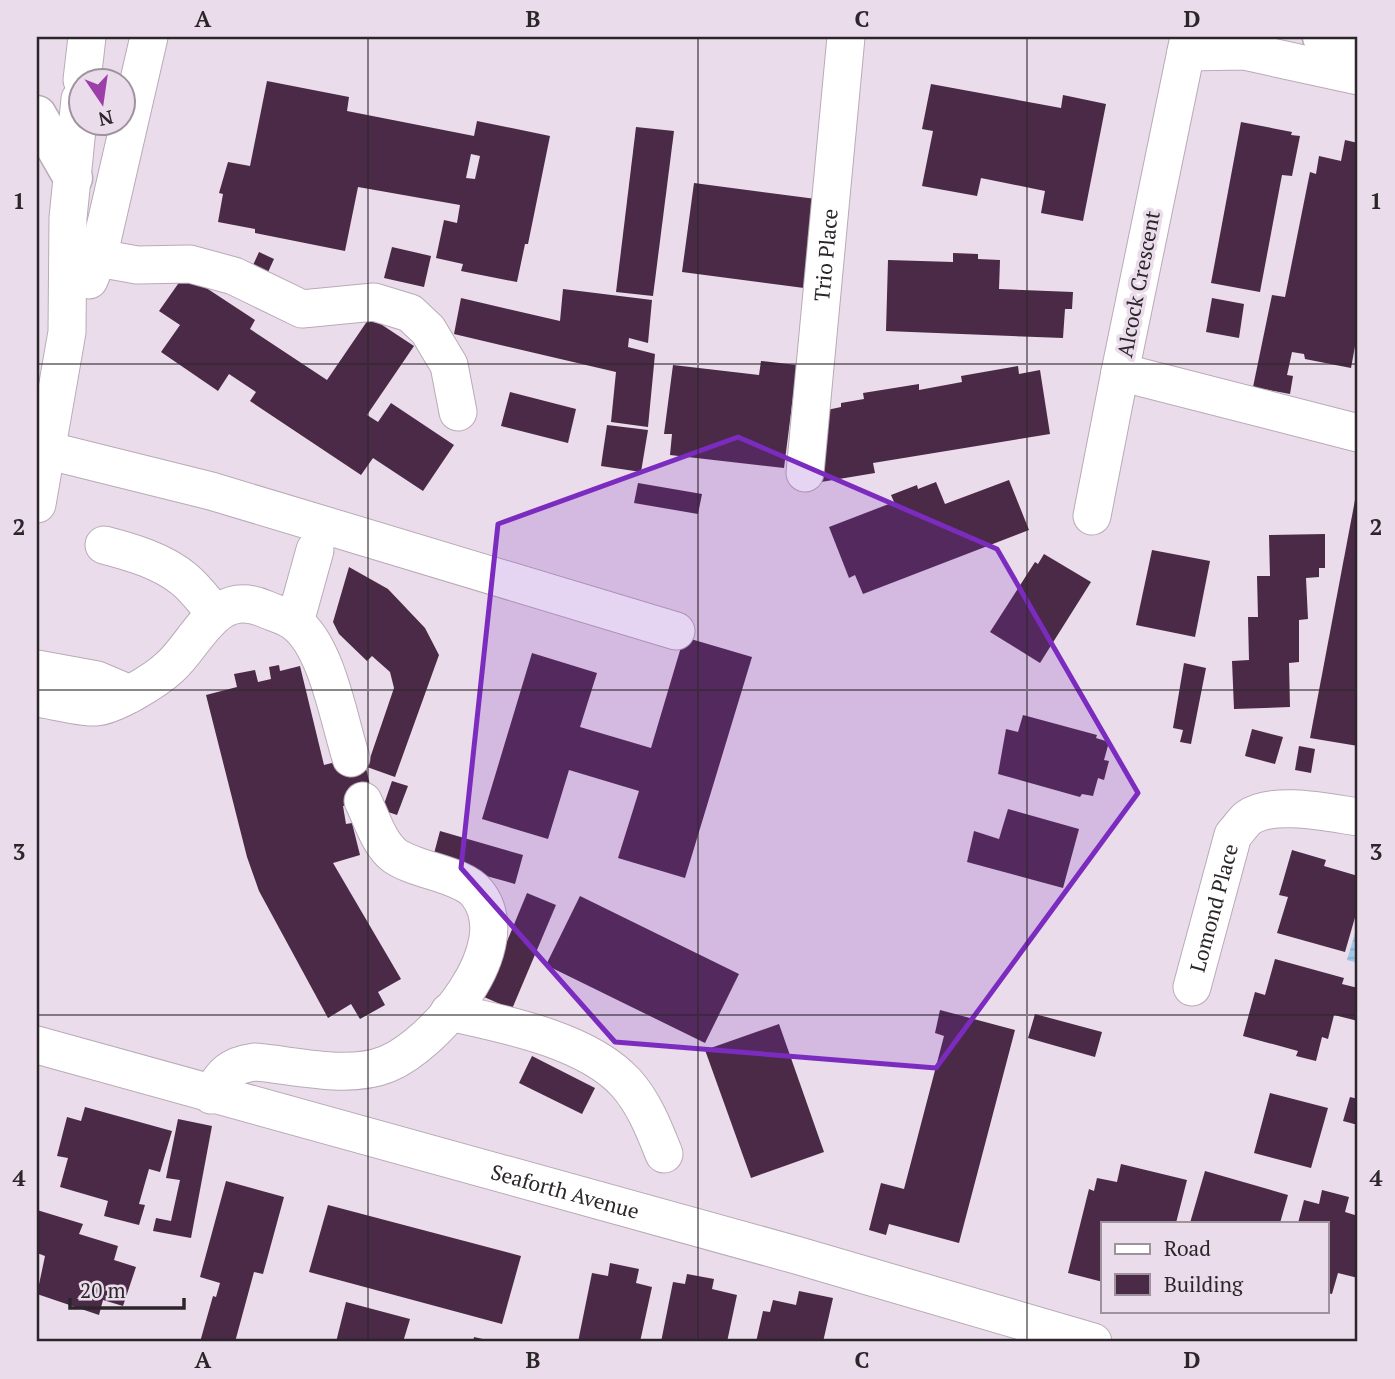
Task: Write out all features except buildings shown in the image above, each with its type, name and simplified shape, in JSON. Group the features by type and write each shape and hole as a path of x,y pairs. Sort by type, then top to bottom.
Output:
{"main road":[{"path":"1322,37 1358,38"},
{"path":"37,116 73,178"}],"street":[{"path":"84,66 87,37"},
{"path":"67,332 98,258 149,37"},
{"name":"Trio Place","path":"805,473 846,37"},
{"path":"1187,44 1244,51 1358,76"},
{"name":"Alcock Crescent","path":"1187,44 1120,372 1358,433"},
{"path":"37,505 67,332 68,218 77,136"},
{"path":"98,258 138,265 190,264 234,276 302,309 374,302 410,313 428,330 449,365 458,412"},
{"path":"1092,516 1120,372"},
{"path":"46,450 211,491 676,631"},
{"path":"104,545 136,554 173,571 186,580 215,613"},
{"path":"295,622 315,550"},
{"path":"37,698 95,707 130,694 169,668 215,613 231,606 257,606 295,622 314,647 325,672 351,758"},
{"path":"37,669 97,680 130,694"},
{"path":"211,1095 220,1078 229,1069 240,1064 254,1062 347,1071 387,1065 421,1041 469,991 485,954 488,925 484,903 476,891 463,883 421,869 394,856 384,845 363,801"},
{"name":"Lomond Place","path":"1192,987 1233,835 1249,817 1270,810 1307,809 1358,817"},
{"path":"449,1012 537,1033 604,1064 626,1084 651,1121 664,1154"},
{"name":"Seaforth Avenue","path":"37,1045 796,1255 1093,1342"}],"highlighted area":[{"path":"738,437 997,549 1138,793 936,1068 615,1042 461,868 498,524"}],"water":[{"path":"1355,933 1358,934 1358,963 1347,960"}]}
